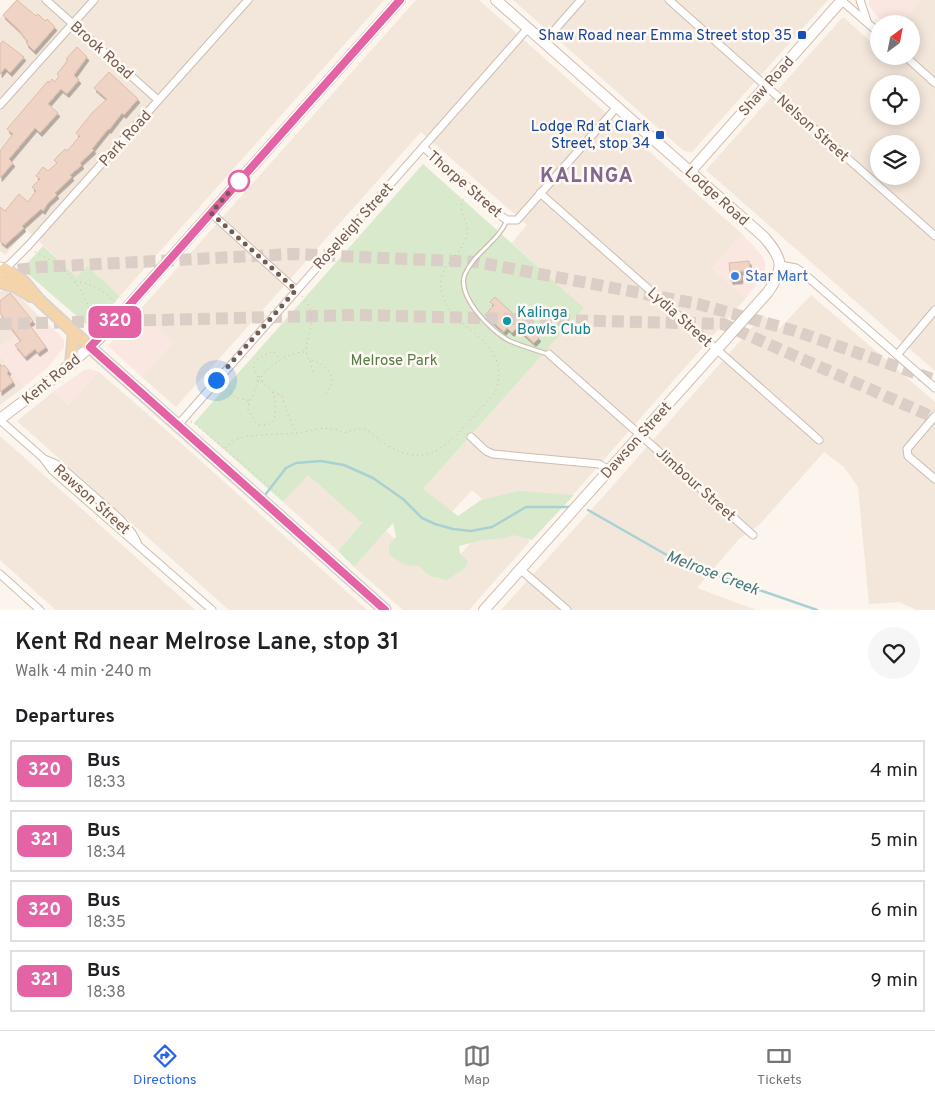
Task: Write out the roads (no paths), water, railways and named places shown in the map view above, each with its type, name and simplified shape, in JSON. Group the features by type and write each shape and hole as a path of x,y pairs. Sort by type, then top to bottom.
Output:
{"main road":[{"path":"2,270 24,282 40,300 90,347 385,610"},
{"path":"0,282 17,287 40,300"},
{"path":"71,364 74,332"}],"street":[{"name":"Brook Road","path":"46,0 158,100"},
{"path":"0,105 94,0"},
{"name":"Park Road","path":"2,270 28,246 248,0"},
{"name":"Kent Road","path":"0,420 90,347 400,0"},
{"name":"Lodge Road","path":"496,0 764,237 776,251 780,265"},
{"path":"544,42 581,0"},
{"name":"Nelson Street","path":"669,0 935,236"},
{"path":"842,0 868,23"},
{"name":"Shaw Road","path":"690,172 842,0"},
{"path":"860,0 868,23"},
{"name":"Roseleigh Street","path":"178,425 528,28"},
{"path":"915,65 935,82"},
{"path":"507,220 517,220 616,107"},
{"name":"Thorpe Street","path":"423,147 507,220"},
{"name":"Lydia Street","path":"540,193 819,440"},
{"path":"211,213 296,290"},
{"path":"780,265 796,268 802,272 935,388"},
{"name":"Dawson Street","path":"484,610 768,292 776,279 780,265"},
{"path":"897,355 935,310"},
{"name":"Jimbour Street","path":"549,354 753,535"},
{"path":"935,416 907,449 908,456 935,479"},
{"name":"Rawson Street","path":"0,420 43,458 52,470 212,610"},
{"path":"471,437 486,451 496,455 599,464 609,470"},
{"path":"521,570 567,610"},
{"path":"0,574 40,610"}],"lane":[{"path":"507,220 505,227 482,252 465,275 462,285 474,309 496,331 509,341 549,354"}],"waterway":[{"name":"Melrose Creek","path":"265,495 286,468 296,463 321,461 344,465 373,478 403,499 422,518 453,529 471,531 492,527 526,507 570,507"},
{"name":"Melrose Creek","path":"588,510 679,562 817,610"}],"tunnel":[{"path":"0,272 41,267 292,254 477,262 698,304 795,331 935,380"},
{"path":"0,324 355,315 723,324 935,418"}],"place":[{"name":"Shaw Road near Emma Street stop 35","path":"802,35"},
{"name":"Lodge Rd at Clark Street, stop 34","path":"660,135"},
{"name":"Star Mart","path":"735,276"},
{"name":"Kalinga Bowls Club","path":"507,321"}],"district":[{"name":"KALINGA","path":"587,175"}],"park label":[{"name":"Melrose Park","path":"394,360"}]}
